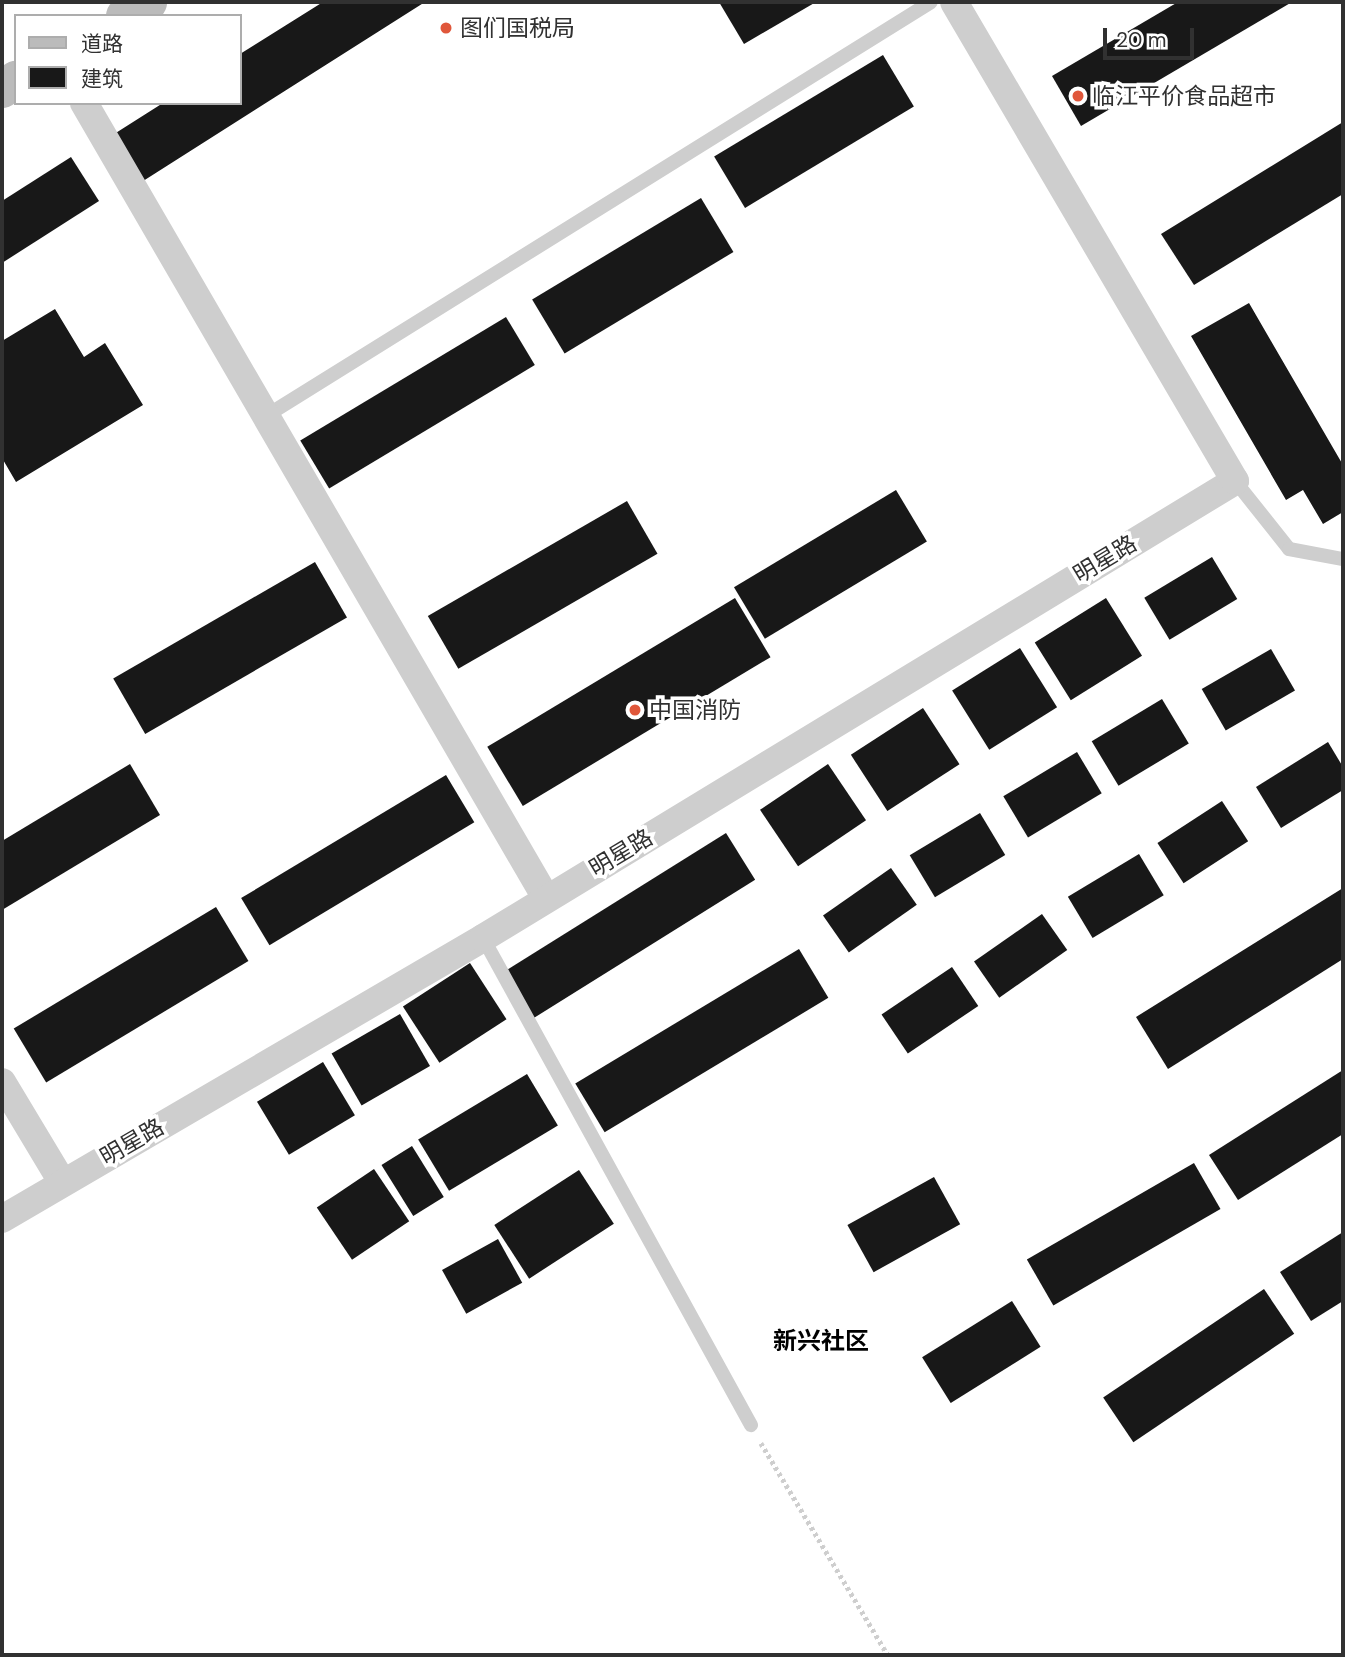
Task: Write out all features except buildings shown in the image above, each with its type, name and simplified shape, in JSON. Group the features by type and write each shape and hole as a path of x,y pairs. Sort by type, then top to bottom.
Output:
{"main road":[{"path":"128,14 148,2"}],"street":[{"path":"954,2 1235,481"},
{"path":"85,105 546,898"},
{"name":"明星路","path":"2,1219 483,938 1235,481"},
{"path":"2,1082 62,1182"}],"lane":[{"path":"266,416 931,2"},
{"path":"1235,481 1289,549 1343,559"},
{"path":"483,938 751,1426"}],"path":[{"path":"751,1426 888,1655"}],"place":[{"name":"图们国税局","path":"446,28"},
{"name":"临江平价食品超市","path":"1078,96"},
{"name":"中国消防","path":"635,710"}],"district":[{"name":"新兴社区","path":"821,1341"}]}
